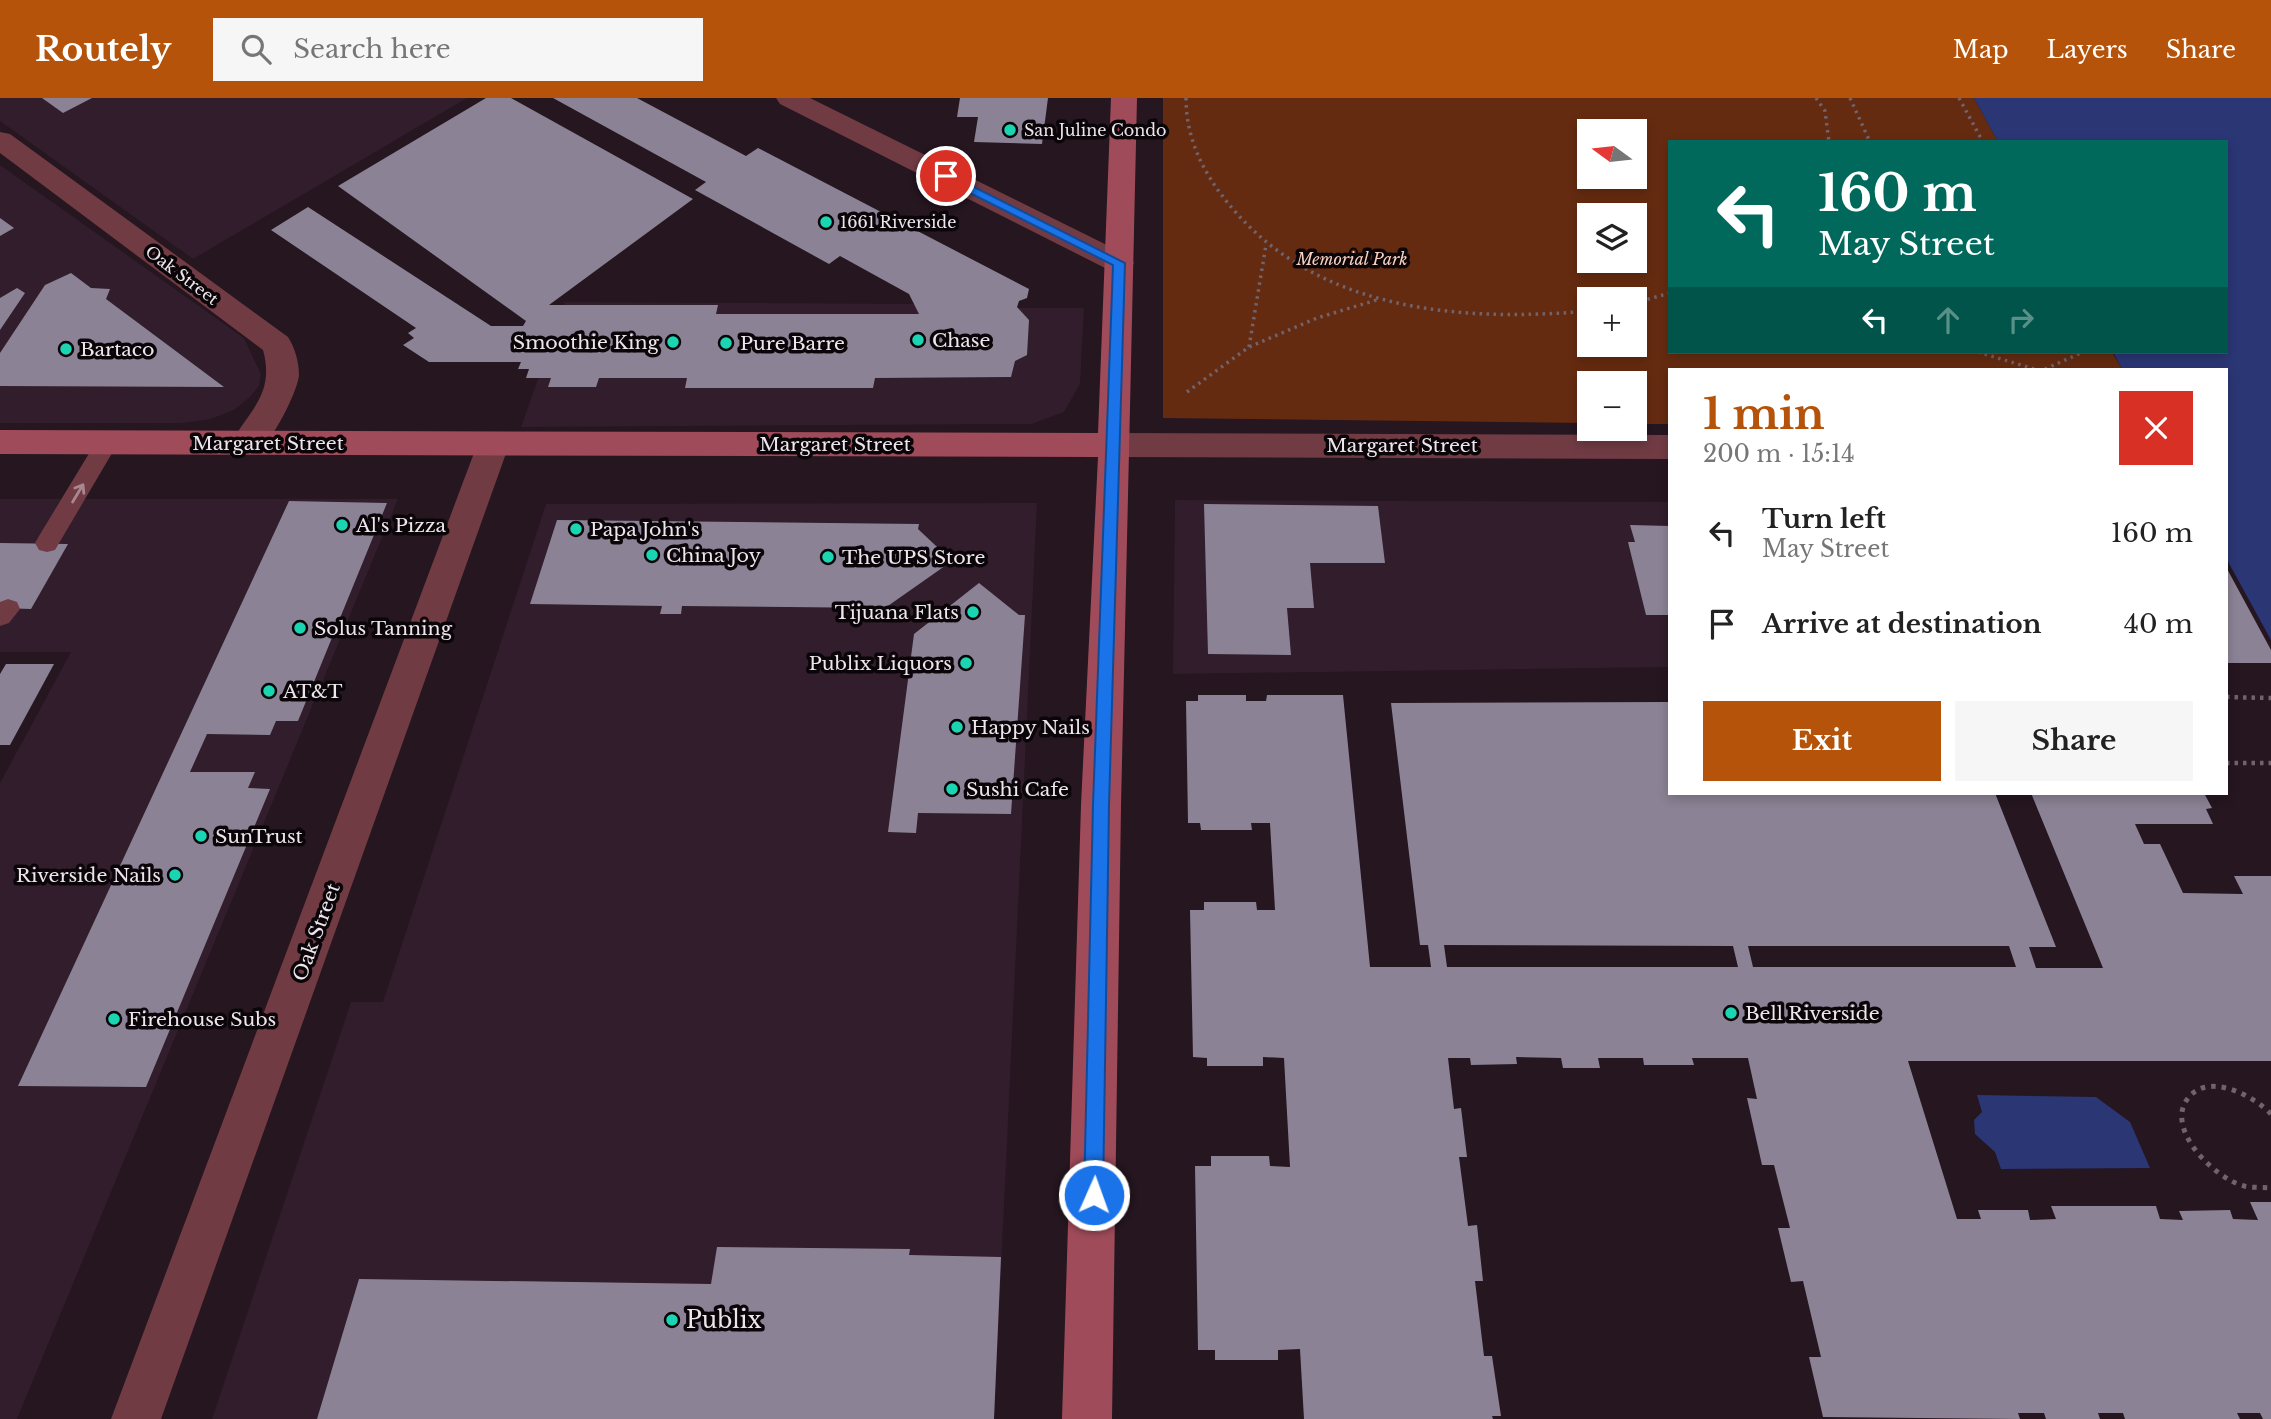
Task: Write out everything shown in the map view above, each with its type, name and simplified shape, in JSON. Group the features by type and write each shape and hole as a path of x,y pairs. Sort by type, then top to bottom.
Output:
{"main road":[{"path":"1087,1419 1101,805 1124,98"},
{"name":"Margaret Street","path":"0,442 1114,444"}],"street":[{"path":"789,98 1119,263"},
{"name":"Oak Street","path":"0,140 276,345 284,365 282,389 247,443"},
{"name":"Oak Street","path":"136,1419 493,444"},
{"name":"Margaret Street","path":"1114,444 1668,447"}],"lane":[{"path":"47,543 107,443"}],"path":[{"path":"1186,98 1185,110 1191,140 1203,170 1227,206 1266,245 1318,277 1381,299 1442,311 1489,316 1546,316 1577,312"},
{"path":"1816,98 1825,111 1829,140"},
{"path":"1850,98 1869,140"},
{"path":"1959,98 1982,140"},
{"path":"1249,347 1266,245"},
{"path":"1647,299 1668,294"},
{"path":"1187,392 1249,347 1317,318 1381,299"},
{"path":"1985,354 2031,368"},
{"path":"2047,368 2079,354"},
{"path":"2228,697 2271,698"},
{"path":"2228,763 2271,763"},
{"path":"2271,1114 2248,1095 2229,1088 2211,1086 2197,1090 2186,1100 2182,1114 2185,1132 2192,1148 2204,1163 2238,1185 2256,1190 2271,1188"}],"shaded area":[{"path":"0,98 467,98 193,259 0,121"},
{"path":"0,165 244,338 261,374 259,386 250,397 234,410 211,419 182,423 0,423"},
{"path":"565,302 923,304 923,308 1084,308 1080,384 1064,412 1032,424 521,427"},
{"path":"0,499 398,499 17,1419 0,1419 0,783 71,652 0,652"},
{"path":"1175,500 1668,502 1668,667 1173,674"},
{"path":"1037,503 994,1419 212,1419 351,1002 383,1002 546,504"}],"green space":[{"name":"Memorial Park","path":"1163,98 1974,98 1997,140 1668,140 1668,354 2113,354 2121,368 1668,368 1668,424 1647,424 1647,371 1577,371 1577,423 1163,418"}],"water":[{"path":"1974,98 2271,98 2271,640 2228,562 2228,368 2121,368 2114,354 2228,354 2228,140 1997,140"},
{"path":"1977,1095 2096,1097 2130,1122 2150,1168 2001,1169 1995,1152 1975,1134 1974,1120 1982,1112"}],"building":[{"path":"42,98 92,98 63,113"},
{"path":"486,98 511,98 693,199 549,305 718,305 716,314 919,314 909,294 840,256 829,264 695,190 706,182 553,98 637,98 746,156 758,148 1029,289 1027,298 1019,301 1017,307 1029,320 1027,355 1015,361 1011,377 875,378 873,388 685,388 687,378 599,378 596,387 548,387 551,378 526,378 529,369 518,369 521,362 429,362 403,345 414,338 408,333 416,328 271,230 308,207 491,326 523,326 526,321 338,186"},
{"name":"San Juline Condo","path":"960,98 1048,98 1042,144 974,142 978,117 957,117"},
{"path":"0,218 14,228 0,236"},
{"path":"71,273 91,288 110,289 106,299 224,387 0,386 0,353 45,285"},
{"path":"17,288 25,293 0,330 0,298"},
{"path":"289,501 387,503 298,721 276,721 270,735 207,734 190,772 255,772 248,788 270,789 146,1087 18,1086"},
{"path":"1204,504 1378,506 1385,563 1310,563 1314,608 1287,608 1291,655 1208,654"},
{"path":"557,520 919,524 918,529 952,561 885,608 682,606 681,614 660,614 662,606 530,604"},
{"path":"1630,525 1668,526 1668,615 1646,615 1628,542 1635,542"},
{"path":"0,543 68,544 31,609 0,608"},
{"path":"2228,571 2271,650 2271,663 2228,663"},
{"path":"979,583 1019,615 1025,615 1011,814 918,813 916,833 888,832 914,634"},
{"path":"6,664 54,664 10,745 0,745 0,674"},
{"name":"Bell Riverside","path":"1198,695 1246,695 1246,701 1266,701 1267,695 1343,695 1370,967 1431,967 1428,945 1420,945 1391,703 1668,702 1668,795 1996,795 2056,947 2029,947 2036,968 2103,968 2032,795 2205,795 2212,808 2206,809 2213,824 2135,824 2144,844 2160,844 2183,893 2243,894 2234,876 2271,876 2271,1061 1908,1061 1957,1219 1981,1219 1978,1210 2028,1210 2030,1220 2056,1219 2051,1206 2156,1206 2160,1219 2183,1220 2179,1211 2230,1210 2233,1219 2258,1220 2250,1202 2271,1202 2271,1419 2263,1419 2260,1413 2237,1413 2240,1419 2125,1419 2123,1413 2098,1413 2100,1419 2046,1419 2044,1413 2018,1413 2020,1419 1823,1417 1809,1357 1821,1357 1803,1281 1791,1282 1778,1228 1790,1228 1774,1165 1762,1165 1747,1098 1757,1099 1748,1058 1692,1058 1694,1065 1644,1065 1643,1058 1598,1058 1600,1068 1563,1068 1561,1058 1516,1057 1517,1064 1471,1065 1470,1058 1448,1058 1454,1109 1461,1108 1467,1157 1459,1157 1468,1226 1477,1225 1483,1281 1475,1281 1484,1356 1492,1356 1501,1416 1492,1416 1493,1419 1304,1419 1300,1349 1278,1350 1278,1360 1215,1360 1215,1350 1198,1350 1195,1166 1211,1166 1211,1156 1269,1156 1270,1166 1290,1167 1284,1058 1263,1057 1263,1066 1207,1066 1207,1058 1193,1057 1190,910 1204,910 1204,902 1256,902 1257,910 1275,910 1270,823 1251,823 1252,830 1201,830 1200,823 1188,823 1186,701 1198,701","holes":["1444,945 1733,946 1738,967 1447,967","1748,946 2009,946 2016,967 1753,967"]},
{"name":"Publix","path":"717,1247 910,1249 909,1255 1001,1257 994,1419 317,1419 359,1279 711,1284"}],"place":[{"name":"San Juline Condo","path":"1010,130"},
{"name":"1661 Riverside","path":"826,222"},
{"name":"Chase","path":"918,340"},
{"name":"Smoothie King","path":"673,342"},
{"name":"Pure Barre","path":"726,343"},
{"name":"Bartaco","path":"66,349"},
{"name":"Al's Pizza","path":"342,525"},
{"name":"Papa John's","path":"576,529"},
{"name":"China Joy","path":"652,555"},
{"name":"The UPS Store","path":"828,557"},
{"name":"Tijuana Flats","path":"973,612"},
{"name":"Solus Tanning","path":"300,628"},
{"name":"Publix Liquors","path":"966,663"},
{"name":"AT&T","path":"269,691"},
{"name":"Happy Nails","path":"957,727"},
{"name":"Sushi Cafe","path":"952,789"},
{"name":"SunTrust","path":"201,836"},
{"name":"Riverside Nails","path":"175,875"},
{"name":"Bell Riverside","path":"1731,1013"},
{"name":"Firehouse Subs","path":"114,1019"},
{"name":"Publix","path":"672,1320"}],"route":[{"path":"946,176 1119,263 1101,805 1094,1195"}]}
